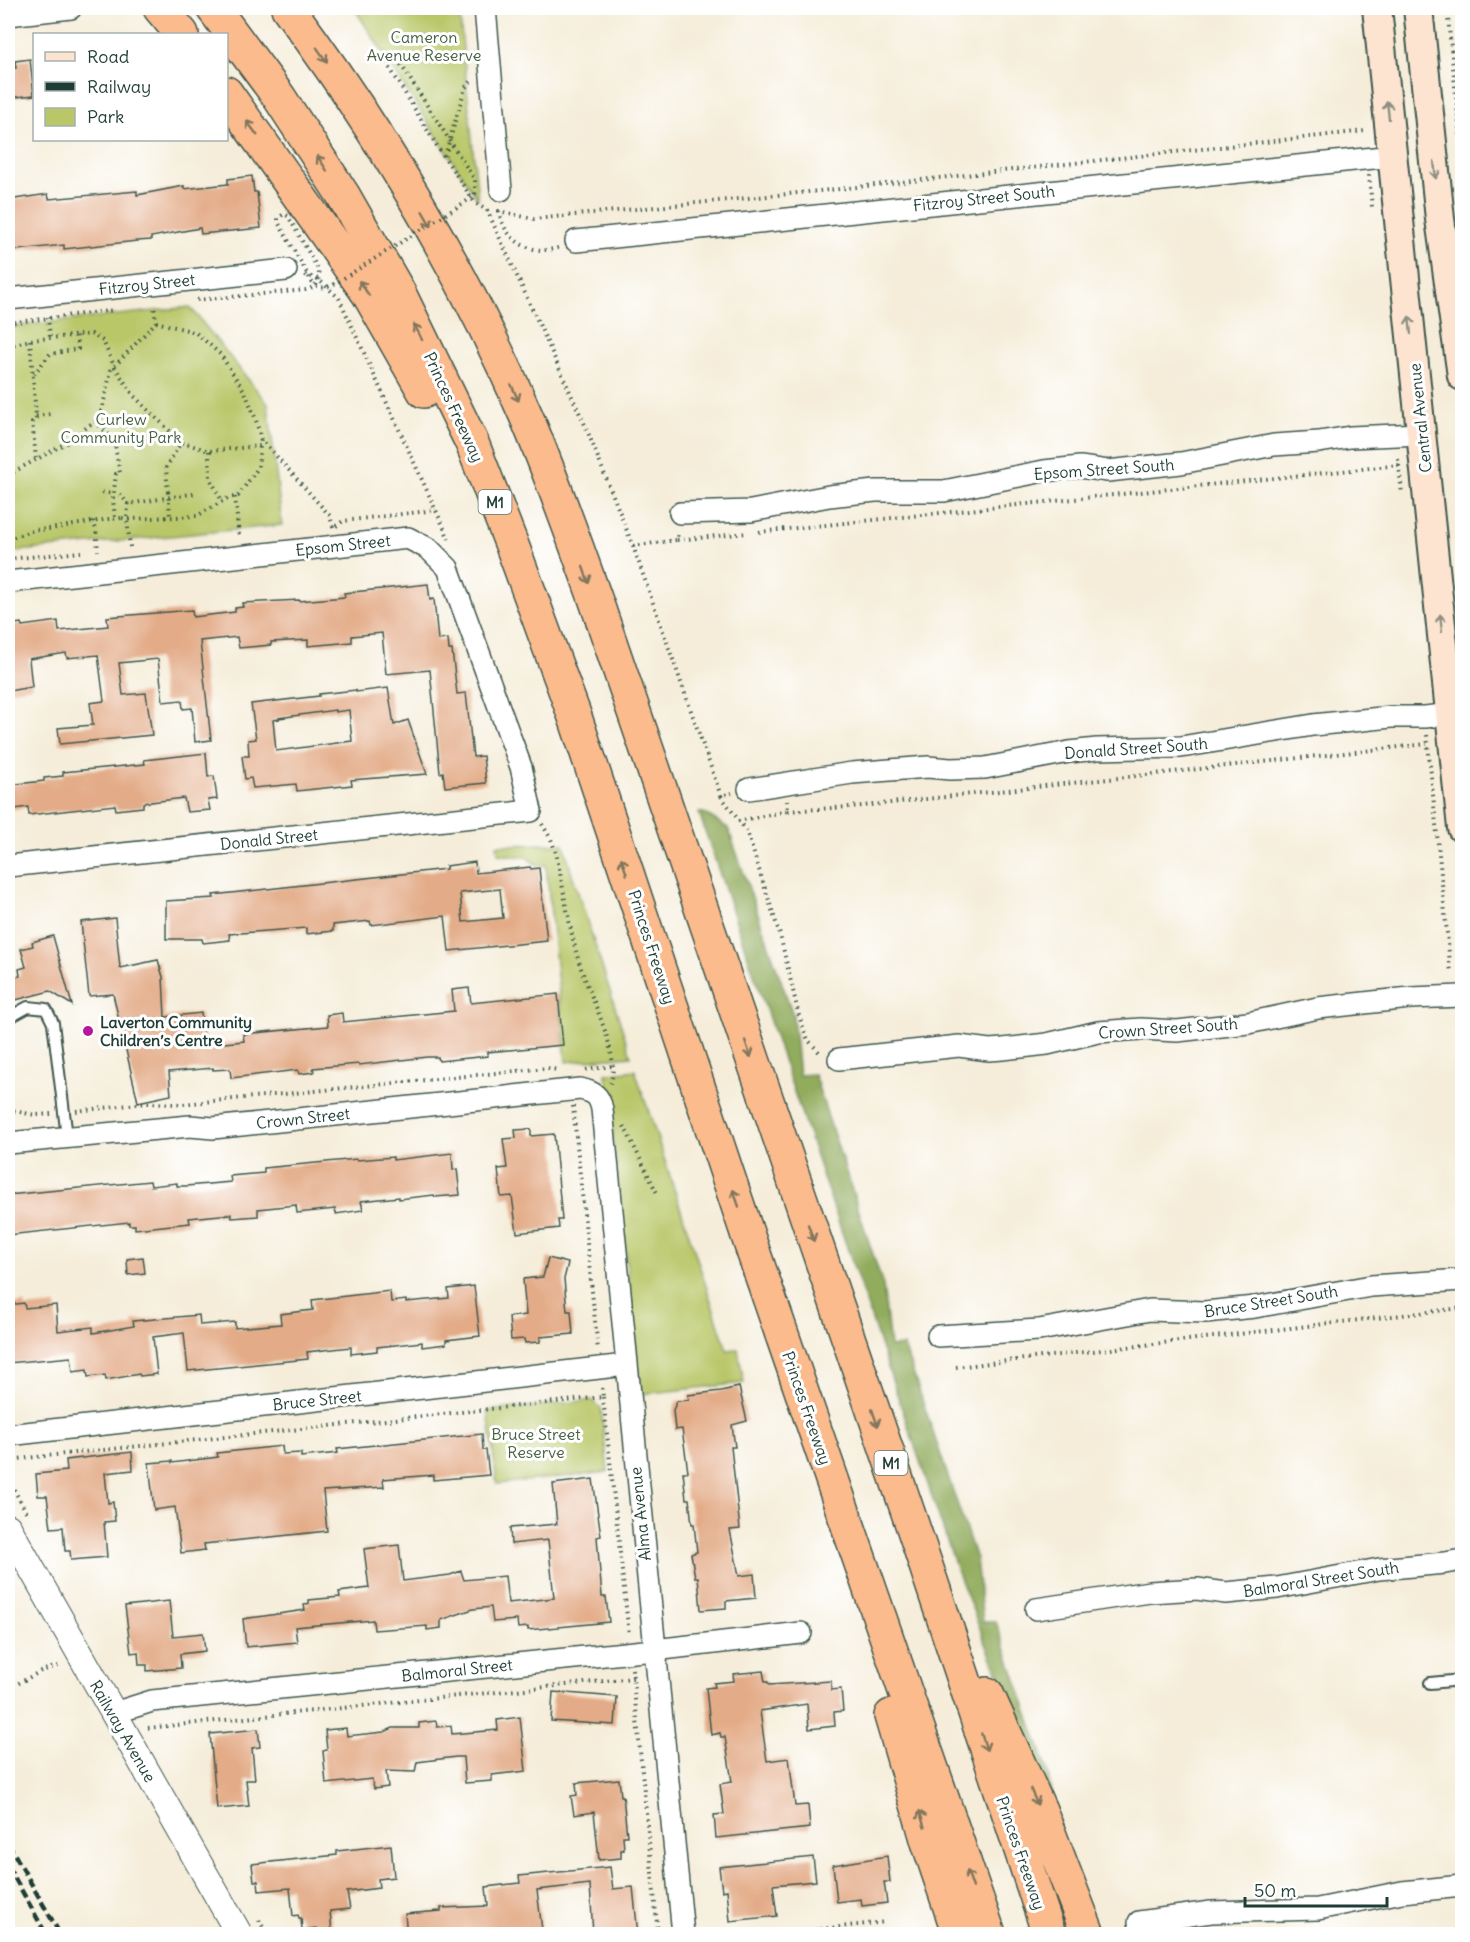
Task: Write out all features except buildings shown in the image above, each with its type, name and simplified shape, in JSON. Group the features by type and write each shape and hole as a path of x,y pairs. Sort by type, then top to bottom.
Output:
{"highway":[{"path":"160,8 181,33"},
{"name":"Princes Freeway","path":"213,8 279,97 343,195 398,291 472,443 575,717 751,1245 989,1935"},
{"name":"Princes Freeway","path":"288,8 361,111 426,218 502,363 538,445 596,601 915,1533 1049,1935"},
{"path":"228,96 368,293 415,374 466,475 575,717"},
{"path":"751,1245 925,1830 959,1935"},
{"path":"915,1533 1040,1810 1088,1935"}],"main road":[{"name":"Central Avenue","path":"1377,8 1380,157 1409,435 1457,713 1462,828"},
{"path":"1419,8 1440,219 1462,376"}],"street":[{"path":"8,15 71,8"},
{"path":"485,8 500,201"},
{"name":"Fitzroy Street South","path":"576,241 1380,157"},
{"name":"Fitzroy Street","path":"8,298 286,270"},
{"name":"Epsom Street South","path":"680,513 751,511 829,496 875,491 944,491 1044,471 1080,467 1108,471 1181,463 1274,446 1350,437 1409,435"},
{"name":"Epsom Street","path":"8,582 408,538 429,549 448,568 521,767 537,818"},
{"name":"Donald Street South","path":"749,789 852,773 928,767 985,768 1097,748 1181,747 1313,725 1385,717 1457,713"},
{"name":"Donald Street","path":"8,866 537,818"},
{"name":"Crown Street South","path":"839,1059 960,1046 989,1050 1003,1049 1047,1044 1098,1032 1141,1029 1167,1032 1220,1027 1318,1008 1410,998 1462,996"},
{"name":"Crown Street","path":"8,1143 189,1126 213,1128 574,1081 596,1095"},
{"name":"Alma Avenue","path":"596,1095 602,1108 682,1935"},
{"name":"Bruce Street South","path":"938,1336 1039,1330 1150,1310 1205,1312 1255,1307 1371,1286 1462,1280"},
{"name":"Bruce Street","path":"8,1435 626,1365"},
{"name":"Railway Avenue","path":"8,1527 239,1935"},
{"name":"Balmoral Street South","path":"1036,1609 1150,1592 1197,1589 1226,1593 1277,1588 1378,1569 1462,1560"},
{"name":"Balmoral Street","path":"114,1713 152,1701 801,1633"},
{"path":"1139,1922 1211,1912 1318,1909 1402,1892 1462,1886"}],"lane":[{"path":"8,1018 28,1007 46,1008 53,1023 67,1137"},
{"path":"1430,1683 1462,1680"}],"path":[{"path":"1447,8 1462,154"},
{"path":"189,301 306,290 314,286 317,282 319,278 318,269 288,216 284,214 278,218 278,222 312,282 316,286 320,288 325,288 336,283 470,199 475,194 475,180 395,56 387,61 388,64 437,146 445,156 475,203 487,210 585,425 633,546 721,796 747,832 780,936 799,1016 808,1040 820,1054 839,1059"},
{"path":"445,156 465,88 475,78"},
{"path":"500,201 534,219 838,189 1365,130 1367,139 1380,157 1372,207"},
{"path":"500,201 507,233 527,247 545,250 576,241"},
{"path":"286,270 318,279 339,298 453,549"},
{"path":"142,306 163,304"},
{"path":"154,305 156,322"},
{"path":"8,323 120,309"},
{"path":"48,317 50,338"},
{"path":"8,476 36,458 68,442 95,421 102,410 111,370 156,322"},
{"path":"8,539 34,530 115,518 144,520 202,514 222,501 242,493 255,475 258,468 261,439 245,392 230,367 215,349 195,332 156,322"},
{"path":"8,346 30,340 91,334 103,341 114,366 134,396 181,442 209,451 260,447"},
{"path":"33,375 50,354 78,349 76,335"},
{"path":"30,340 36,416 33,422 36,458"},
{"path":"36,416 52,414"},
{"path":"95,421 109,435 113,435 120,473 116,474 113,494 115,518"},
{"path":"633,546 1399,465 1409,435"},
{"path":"261,439 330,516 333,528"},
{"path":"171,517 166,468 181,442"},
{"path":"209,451 210,478 222,501"},
{"path":"102,492 113,494"},
{"path":"128,504 197,493"},
{"path":"120,494 128,504 130,548"},
{"path":"235,497 239,537"},
{"path":"366,518 436,510"},
{"path":"677,540 680,513"},
{"path":"93,521 98,550"},
{"path":"738,821 788,811 863,806 1427,744 1451,973"},
{"path":"786,783 788,811"},
{"path":"721,796 749,789"},
{"path":"537,818 556,853 580,965 609,1041 614,1076 609,1086 596,1095"},
{"path":"8,1110 36,1115 147,1103 183,1104 547,1068 574,1081 612,1066"},
{"path":"8,1460 603,1397 573,1107 574,1081"},
{"path":"623,1124 657,1193"},
{"path":"956,1366 1462,1308"},
{"path":"8,1689 41,1671 66,1663 80,1654"},
{"path":"148,1728 633,1678"},
{"path":"773,1935 886,1922"}],"green space":[{"name":"Cameron Avenue Reserve","path":"354,8 459,8 478,200"},
{"name":"Curlew Community Park","path":"190,307 268,404 282,525 8,552 8,327"},
{"path":"699,813 704,813 728,828 793,1015 799,1075 814,1074 883,1285 890,1347 904,1346 976,1559 983,1622 996,1622 1048,1771 1053,1806 1032,1760 957,1570"},
{"path":"564,844 631,1056 566,1062 546,865 537,865 526,857 498,854 497,845"},
{"path":"635,1070 727,1350 738,1349 744,1383 641,1394 606,1074"},
{"name":"Bruce Street Reserve","path":"592,1400 601,1408 608,1472 497,1484 488,1411"}],"railway":[{"path":"8,1843 60,1934"},
{"path":"8,1866 46,1934"},
{"path":"8,1925 13,1934"}],"place":[{"name":"Laverton Community Children’s Centre","path":"88,1031"}]}
